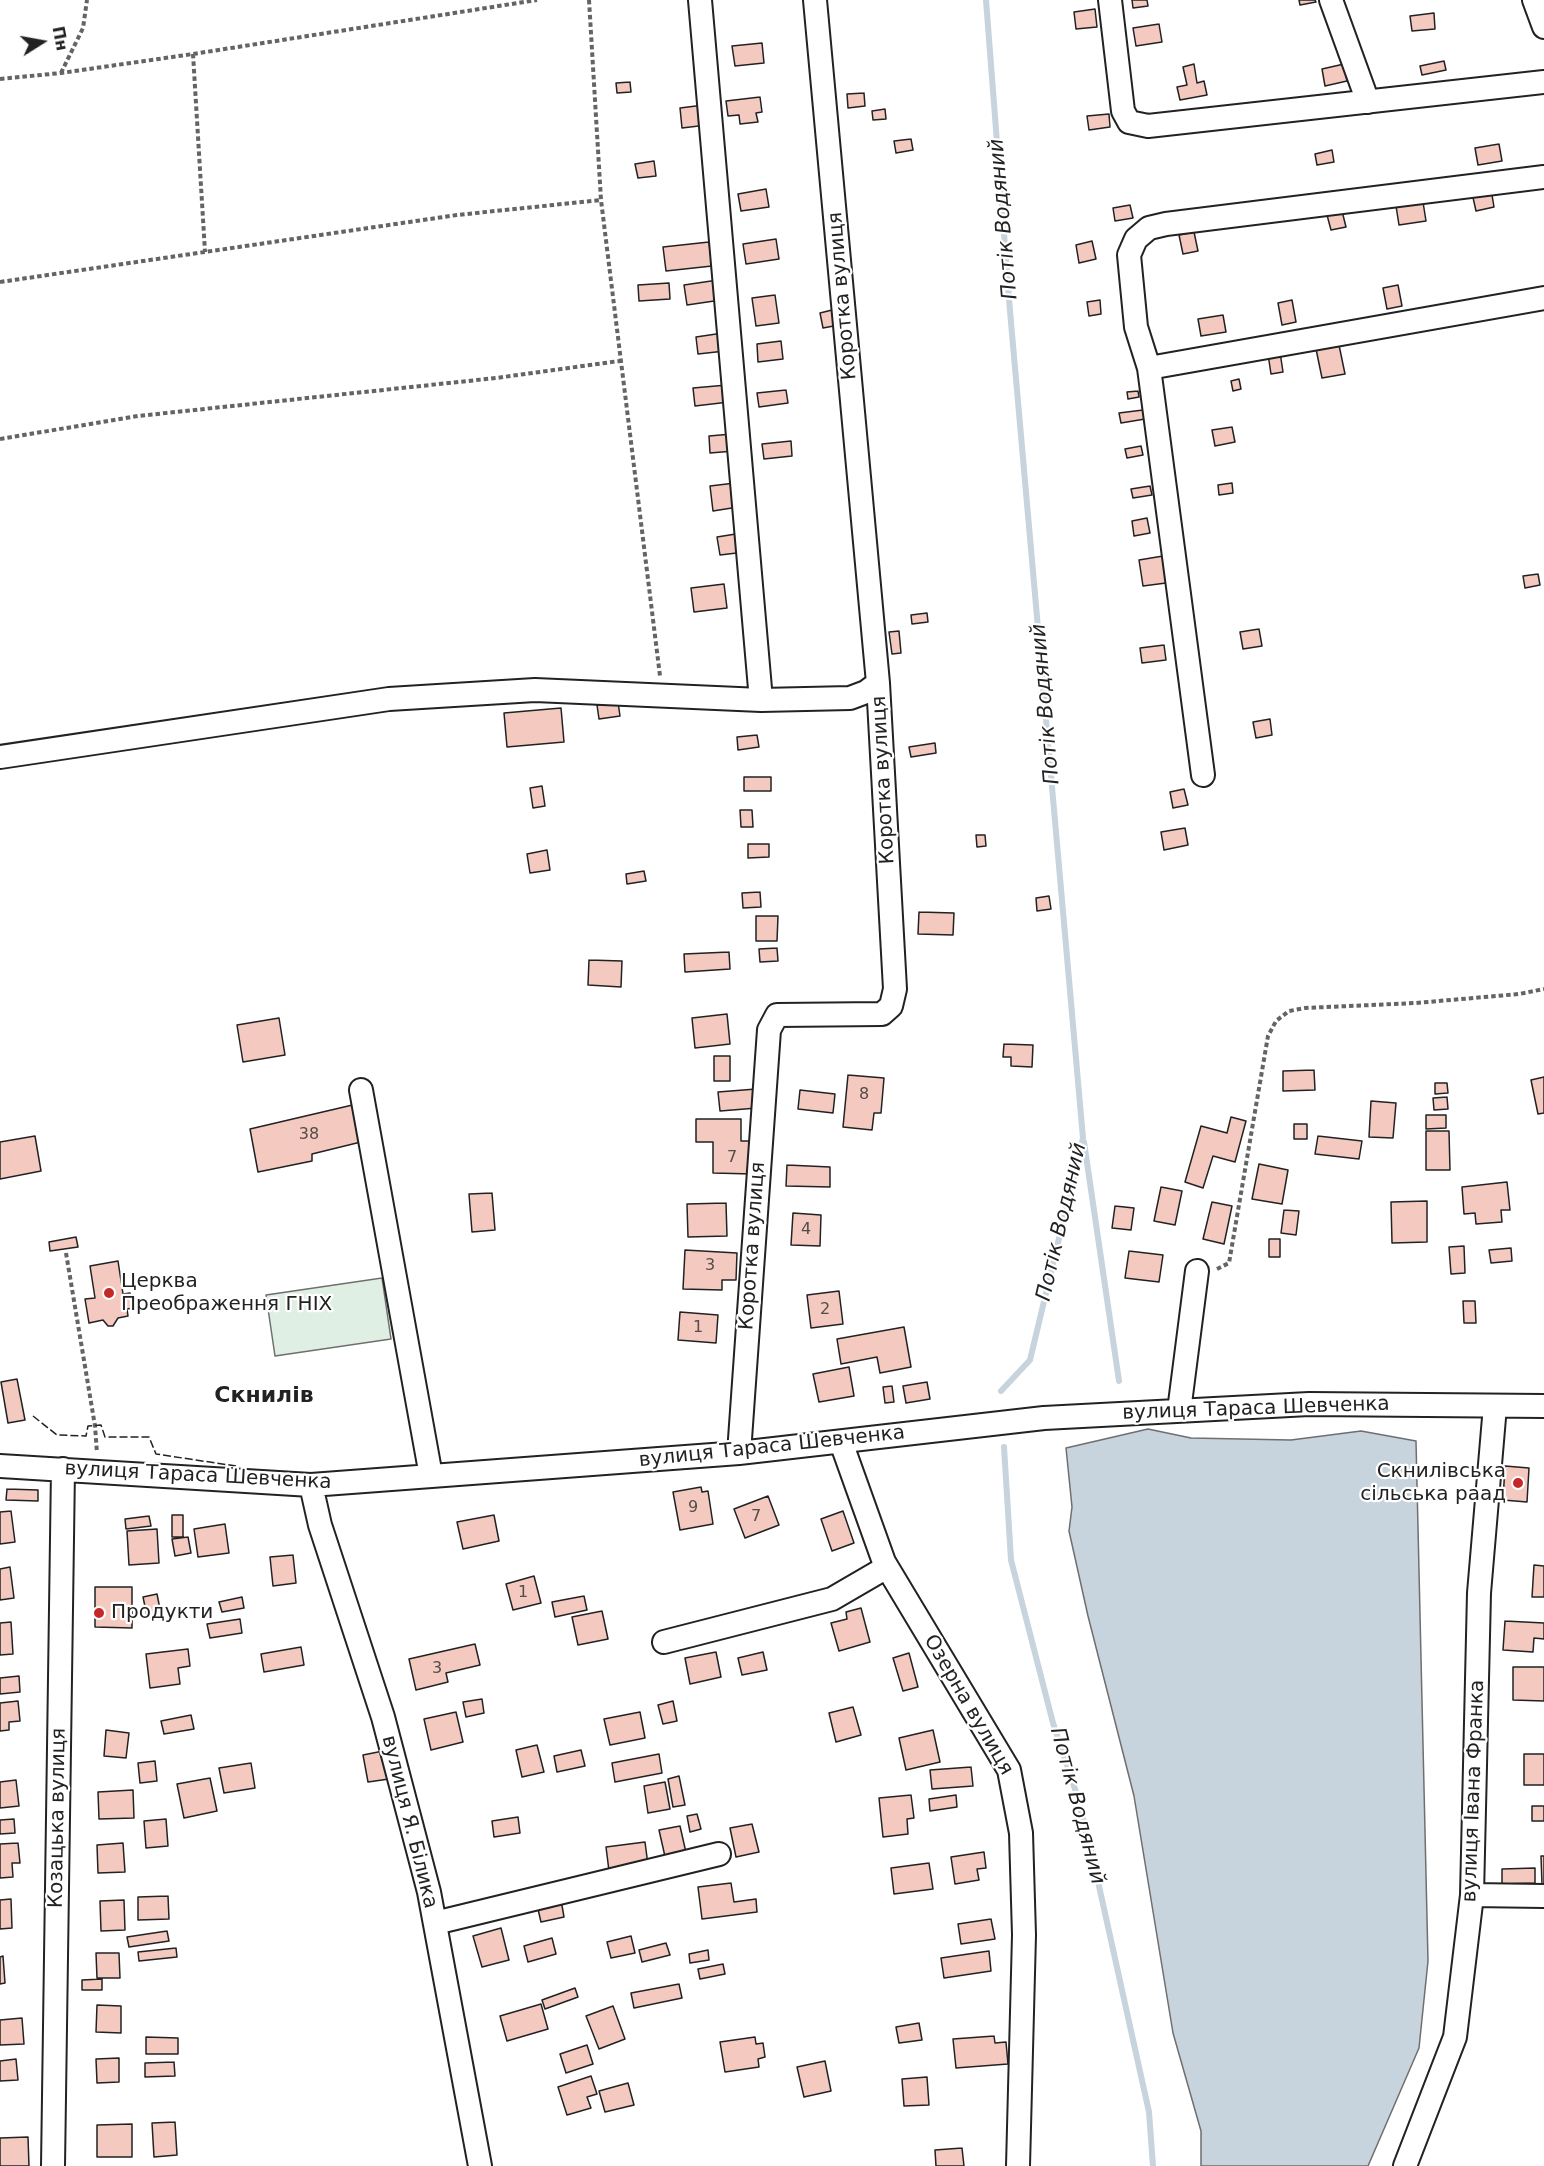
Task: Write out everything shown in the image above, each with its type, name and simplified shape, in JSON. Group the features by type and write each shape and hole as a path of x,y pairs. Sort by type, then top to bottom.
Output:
{"street":[{"path":"700,0 761,700"},
{"name":"Коротка вулиця","path":"739,1453 769,1030 777,1015 882,1014 891,1006 895,989 878,683 815,0"},
{"path":"1110,0 1123,111 1129,122 1148,126 1544,82"},
{"path":"1331,0 1368,102"},
{"path":"1534,0 1544,27"},
{"path":"1203,775 1149,368 1136,327 1129,255 1136,239 1149,228 1544,177"},
{"path":"1149,368 1544,298"},
{"path":"0,757 389,699 535,690 761,700 850,698 866,692 878,683"},
{"path":"361,1090 431,1476"},
{"path":"1179,1411 1197,1271"},
{"name":"вулиця Тараса Шевченка","path":"0,1466 311,1485 739,1453 1044,1418 1309,1404 1544,1406"},
{"name":"вулиця Івана Франка","path":"1405,2166 1455,2037 1472,1895 1479,1593 1495,1406"},
{"name":"Озерна вулиця","path":"841,1442 887,1567 1009,1770 1021,1833 1024,1935 1018,2166"},
{"name":"Козацька вулиця","path":"53,2166 63,1469"},
{"name":"вулиця Я. Білика","path":"311,1485 320,1525 382,1717 435,1923 480,2166"},
{"path":"664,1642 832,1599 887,1567"},
{"path":"435,1923 719,1854"},
{"path":"1472,1895 1544,1896"}],"path":[{"path":"61,73 83,28 87,0"},
{"path":"0,79 61,73 193,54 537,0"},
{"path":"589,0 601,200 619,362 662,695"},
{"path":"193,54 205,252"},
{"path":"0,282 457,215 601,200"},
{"path":"0,439 138,416 496,378 619,362"},
{"path":"1197,1271 1219,1269 1229,1263 1269,1036 1276,1022 1289,1011 1305,1008 1462,999 1519,994 1544,989"},
{"path":"66,1253 96,1426 98,1471"}],"green space":[{"path":"382,1278 391,1339 275,1356 266,1295"}],"shaded area":[{"path":"1148,1429 1191,1438 1291,1440 1361,1431 1416,1441 1428,1961 1419,2048 1368,2166 1201,2166 1201,2131 1173,2033 1134,1796 1069,1531 1072,1507 1066,1448"}],"building":[{"path":"1132,0 1147,0 1148,6 1133,8"},
{"path":"1299,0 1315,0 1316,2 1300,5"},
{"path":"1095,9 1097,27 1076,29 1074,12"},
{"path":"1434,13 1435,29 1412,31 1410,16"},
{"path":"1159,24 1162,42 1136,46 1133,28"},
{"path":"762,43 764,63 735,66 732,46"},
{"path":"1444,61 1446,70 1422,75 1420,66"},
{"path":"1194,64 1197,83 1204,81 1207,95 1180,100 1177,87 1187,85 1183,67"},
{"path":"1344,64 1347,81 1325,86 1322,69"},
{"path":"630,82 631,92 617,93 616,83"},
{"path":"864,93 865,106 848,108 847,94"},
{"path":"760,97 762,112 756,113 758,122 740,124 739,115 728,116 726,101"},
{"path":"704,105 707,125 682,128 680,108"},
{"path":"885,109 886,119 873,120 872,111"},
{"path":"1109,114 1110,127 1089,130 1087,116"},
{"path":"911,139 913,150 896,153 894,141"},
{"path":"1499,144 1502,161 1478,165 1475,148"},
{"path":"1332,150 1334,162 1317,165 1315,154"},
{"path":"654,161 656,176 638,178 635,164"},
{"path":"766,189 769,207 741,211 738,194"},
{"path":"1491,189 1494,207 1476,211 1472,193"},
{"path":"1423,202 1426,221 1399,225 1396,206"},
{"path":"1130,205 1133,218 1115,221 1113,208"},
{"path":"1342,211 1346,227 1331,230 1327,215"},
{"path":"1194,232 1198,251 1183,254 1179,235"},
{"path":"776,239 779,259 746,264 743,244"},
{"path":"1092,241 1096,259 1079,263 1076,245"},
{"path":"709,242 712,266 666,271 663,247"},
{"path":"718,280 721,300 687,305 684,285"},
{"path":"669,283 670,299 639,301 638,285"},
{"path":"1398,285 1402,306 1387,309 1383,288"},
{"path":"775,295 779,323 756,326 752,298"},
{"path":"1100,300 1101,314 1089,316 1087,302"},
{"path":"1292,300 1296,322 1282,325 1278,303"},
{"path":"836,309 839,325 823,328 820,313"},
{"path":"1223,315 1226,332 1201,336 1198,319"},
{"path":"723,333 725,351 698,354 696,337"},
{"path":"781,341 783,359 758,362 757,344"},
{"path":"1339,345 1345,374 1322,378 1316,349"},
{"path":"1280,352 1283,372 1271,374 1268,354"},
{"path":"1239,379 1241,389 1233,391 1231,381"},
{"path":"727,385 729,402 695,406 693,388"},
{"path":"786,390 788,403 759,407 757,393"},
{"path":"1138,391 1139,397 1128,399 1127,392"},
{"path":"1143,410 1145,419 1121,423 1119,413"},
{"path":"1232,427 1235,442 1215,446 1212,430"},
{"path":"732,434 734,451 710,453 709,436"},
{"path":"791,441 792,456 764,459 762,444"},
{"path":"1141,446 1143,455 1127,458 1125,449"},
{"path":"735,483 738,507 713,511 710,486"},
{"path":"1232,483 1233,493 1219,495 1218,485"},
{"path":"1150,486 1152,495 1133,498 1131,489"},
{"path":"1147,518 1150,533 1134,536 1132,521"},
{"path":"742,533 745,552 720,555 717,537"},
{"path":"1163,556 1166,583 1143,586 1139,560"},
{"path":"1538,574 1540,585 1525,588 1523,576"},
{"path":"724,584 727,608 694,612 691,588"},
{"path":"927,613 928,622 912,624 911,615"},
{"path":"1259,629 1262,646 1243,649 1240,632"},
{"path":"899,631 901,653 892,654 889,632"},
{"path":"1164,645 1166,660 1142,663 1140,648"},
{"path":"618,702 620,716 599,719 597,705"},
{"path":"561,708 564,742 507,747 504,713"},
{"path":"1270,719 1272,735 1256,738 1253,722"},
{"path":"757,735 759,747 738,750 737,737"},
{"path":"935,743 936,753 911,757 909,747"},
{"path":"744,777 771,777 771,791 744,791"},
{"path":"542,786 545,806 533,808 530,788"},
{"path":"1184,789 1188,805 1173,808 1170,792"},
{"path":"740,810 752,810 753,827 741,827"},
{"path":"1185,828 1188,845 1164,850 1161,832"},
{"path":"976,835 985,835 986,846 977,847"},
{"path":"748,844 769,844 769,857 748,858"},
{"path":"547,850 550,870 530,873 527,854"},
{"path":"644,871 646,881 627,884 626,874"},
{"path":"760,892 761,907 743,908 742,893"},
{"path":"1049,896 1051,909 1037,911 1036,898"},
{"path":"919,912 954,913 953,935 918,934"},
{"path":"756,916 778,916 777,941 756,941"},
{"path":"777,948 778,961 760,962 759,949"},
{"path":"729,952 730,969 685,972 684,954"},
{"path":"589,960 622,961 621,987 588,985"},
{"path":"727,1014 730,1044 695,1048 692,1018"},
{"path":"279,1018 285,1055 243,1062 237,1025"},
{"path":"1004,1044 1033,1045 1032,1067 1011,1066 1011,1057 1003,1057"},
{"path":"714,1056 730,1056 730,1081 714,1081"},
{"path":"1314,1070 1315,1090 1283,1091 1283,1071"},
{"path":"848,1075 884,1078 881,1113 874,1113 872,1130 843,1127"},
{"path":"1544,1077 1544,1113 1538,1114 1531,1080"},
{"path":"1435,1083 1447,1083 1448,1093 1435,1094"},
{"path":"756,1089 757,1108 720,1111 718,1092"},
{"path":"800,1090 835,1094 833,1113 798,1109"},
{"path":"1447,1097 1448,1109 1434,1110 1433,1098"},
{"path":"1371,1101 1396,1103 1393,1138 1369,1137"},
{"path":"361,1103 369,1140 312,1154 312,1161 258,1172 250,1129"},
{"path":"1426,1115 1446,1115 1446,1128 1426,1129"},
{"path":"1231,1117 1246,1121 1235,1162 1213,1156 1203,1188 1185,1182 1201,1126 1227,1133"},
{"path":"696,1119 741,1119 741,1141 752,1141 752,1174 713,1173 713,1142 696,1142"},
{"path":"1294,1124 1307,1124 1307,1139 1294,1139"},
{"path":"1426,1131 1449,1131 1450,1170 1426,1170"},
{"path":"35,1136 41,1171 0,1179 0,1142"},
{"path":"1318,1136 1362,1141 1359,1159 1315,1154"},
{"path":"1259,1164 1288,1170 1282,1204 1252,1199"},
{"path":"787,1165 830,1167 830,1187 786,1186"},
{"path":"1507,1182 1510,1210 1501,1210 1502,1222 1476,1224 1475,1213 1464,1214 1462,1187"},
{"path":"1161,1187 1182,1191 1175,1225 1154,1221"},
{"path":"492,1193 495,1230 472,1232 469,1194"},
{"path":"1427,1201 1427,1242 1392,1243 1391,1202"},
{"path":"1212,1202 1232,1206 1224,1244 1203,1239"},
{"path":"726,1203 727,1236 688,1237 687,1204"},
{"path":"1115,1206 1134,1208 1131,1230 1112,1228"},
{"path":"1284,1210 1299,1211 1296,1235 1281,1233"},
{"path":"793,1213 821,1215 820,1246 791,1245"},
{"path":"76,1237 78,1247 50,1251 49,1242"},
{"path":"1269,1239 1280,1239 1280,1257 1269,1257"},
{"path":"1464,1246 1465,1273 1451,1274 1449,1247"},
{"path":"1511,1248 1512,1261 1491,1263 1489,1250"},
{"path":"685,1250 737,1253 736,1280 722,1280 722,1290 683,1289"},
{"path":"1129,1251 1163,1255 1159,1282 1125,1278"},
{"name":"Церква Преображення ГНІХ","path":"118,1261 123,1294 130,1293 133,1308 127,1309 128,1316 118,1318 113,1326 108,1326 103,1320 89,1323 85,1299 95,1298 90,1266"},
{"path":"839,1291 843,1324 811,1328 807,1295"},
{"path":"1463,1301 1475,1301 1476,1323 1464,1323"},
{"path":"680,1312 718,1315 716,1343 678,1340"},
{"path":"904,1327 911,1367 880,1373 877,1357 841,1364 837,1339"},
{"path":"849,1367 854,1396 819,1402 813,1374"},
{"path":"17,1379 25,1420 8,1423 1,1382"},
{"path":"927,1382 930,1399 906,1403 903,1386"},
{"path":"892,1386 894,1402 885,1403 883,1387"},
{"path":"1505,1466 1529,1468 1527,1502 1503,1500"},
{"path":"701,1487 702,1492 708,1491 713,1524 680,1530 673,1492"},
{"path":"7,1489 38,1490 38,1501 6,1500"},
{"path":"768,1496 779,1525 745,1538 734,1509"},
{"path":"11,1511 15,1542 0,1544 0,1512"},
{"path":"843,1511 854,1543 832,1551 821,1519"},
{"path":"172,1515 183,1515 183,1537 172,1537"},
{"path":"494,1515 499,1541 463,1549 457,1522"},
{"path":"149,1516 151,1526 126,1529 125,1519"},
{"path":"225,1524 229,1553 198,1557 194,1529"},
{"path":"157,1529 159,1563 129,1565 127,1531"},
{"path":"188,1537 191,1553 175,1556 172,1539"},
{"path":"293,1555 296,1583 273,1586 270,1557"},
{"path":"1534,1565 1544,1566 1544,1597 1532,1597"},
{"path":"10,1567 14,1598 0,1600 0,1569"},
{"path":"534,1576 541,1603 513,1610 506,1584"},
{"path":"95,1587 132,1587 132,1628 95,1627"},
{"path":"157,1594 161,1614 147,1616 143,1597"},
{"path":"584,1596 587,1610 555,1617 552,1602"},
{"path":"242,1597 244,1608 222,1612 219,1602"},
{"path":"861,1608 870,1642 839,1651 831,1623 847,1619 846,1612"},
{"path":"602,1611 608,1639 578,1645 572,1617"},
{"path":"240,1619 242,1633 210,1638 207,1624"},
{"path":"1505,1621 1544,1623 1544,1639 1534,1638 1533,1652 1503,1650"},
{"path":"11,1622 13,1654 0,1655 0,1623"},
{"path":"475,1644 480,1665 446,1673 448,1682 416,1690 409,1659"},
{"path":"301,1647 304,1665 264,1672 261,1654"},
{"path":"188,1649 190,1666 178,1668 180,1684 150,1688 146,1654"},
{"path":"716,1652 721,1677 690,1684 685,1658"},
{"path":"763,1652 767,1670 742,1675 738,1658"},
{"path":"909,1653 918,1687 903,1691 893,1658"},
{"path":"1513,1667 1544,1667 1544,1701 1513,1700"},
{"path":"19,1676 20,1692 0,1694 0,1678"},
{"path":"482,1699 484,1713 466,1717 463,1702"},
{"path":"18,1701 20,1721 9,1722 9,1730 0,1731 0,1703"},
{"path":"673,1701 677,1721 663,1724 658,1705"},
{"path":"853,1707 861,1735 836,1742 829,1713"},
{"path":"456,1712 463,1742 431,1750 424,1719"},
{"path":"640,1712 645,1738 610,1745 604,1719"},
{"path":"191,1715 194,1729 164,1734 161,1721"},
{"path":"106,1730 129,1733 126,1758 104,1756"},
{"path":"933,1730 940,1762 906,1770 899,1738"},
{"path":"537,1745 544,1772 522,1777 516,1750"},
{"path":"581,1750 585,1766 557,1772 554,1756"},
{"path":"383,1751 389,1779 368,1782 363,1755"},
{"path":"659,1754 662,1773 615,1782 612,1763"},
{"path":"1524,1754 1544,1754 1544,1785 1524,1785"},
{"path":"155,1761 157,1781 140,1783 138,1763"},
{"path":"251,1763 255,1788 224,1793 219,1768"},
{"path":"971,1767 973,1786 932,1789 930,1770"},
{"path":"679,1776 685,1805 673,1807 668,1779"},
{"path":"210,1778 217,1811 184,1818 177,1784"},
{"path":"16,1780 19,1806 0,1808 0,1782"},
{"path":"665,1782 670,1809 648,1813 644,1786"},
{"path":"133,1790 134,1818 99,1819 98,1792"},
{"path":"911,1795 914,1818 907,1819 908,1834 883,1837 879,1798"},
{"path":"956,1795 957,1807 930,1811 929,1799"},
{"path":"1532,1806 1544,1806 1544,1821 1532,1821"},
{"path":"697,1814 701,1829 690,1832 687,1816"},
{"path":"518,1817 520,1833 494,1837 492,1821"},
{"path":"14,1819 15,1833 0,1834 0,1820"},
{"path":"166,1819 168,1846 146,1848 144,1821"},
{"path":"752,1824 759,1852 736,1857 730,1828"},
{"path":"680,1826 687,1857 666,1861 659,1830"},
{"path":"645,1842 648,1865 609,1871 606,1847"},
{"path":"18,1843 20,1863 12,1863 13,1877 0,1878 0,1844"},
{"path":"123,1843 125,1872 98,1873 97,1845"},
{"path":"984,1852 986,1868 977,1869 979,1880 955,1884 951,1857"},
{"path":"1541,1856 1544,1856 1544,1885 1542,1885"},
{"path":"929,1863 933,1889 894,1894 891,1868"},
{"path":"1535,1868 1535,1883 1502,1884 1502,1869"},
{"path":"731,1883 734,1902 756,1899 757,1912 702,1919 698,1887"},
{"path":"168,1896 169,1919 138,1920 138,1897"},
{"path":"11,1899 12,1928 0,1929 0,1900"},
{"path":"124,1900 125,1930 101,1931 100,1901"},
{"path":"561,1900 564,1917 541,1922 537,1905"},
{"path":"991,1919 995,1939 961,1944 958,1924"},
{"path":"501,1928 509,1960 482,1967 473,1936"},
{"path":"167,1931 169,1941 129,1947 127,1937"},
{"path":"631,1936 635,1953 611,1958 607,1942"},
{"path":"552,1938 556,1954 528,1962 524,1946"},
{"path":"666,1943 670,1955 642,1962 639,1950"},
{"path":"176,1948 177,1957 139,1961 138,1952"},
{"path":"708,1950 709,1960 690,1963 689,1954"},
{"path":"989,1951 991,1971 944,1978 941,1958"},
{"path":"96,1953 119,1953 120,1978 97,1978"},
{"path":"3,1956 5,1983 0,1984 0,1957"},
{"path":"723,1964 725,1974 700,1979 698,1969"},
{"path":"102,1979 102,1990 82,1990 82,1980"},
{"path":"679,1984 682,1998 634,2008 631,1993"},
{"path":"575,1988 578,1997 545,2009 542,2000"},
{"path":"541,2004 548,2029 507,2041 500,2016"},
{"path":"97,2005 121,2006 121,2033 96,2032"},
{"path":"613,2006 625,2039 599,2049 586,2016"},
{"path":"22,2018 24,2044 0,2045 0,2020"},
{"path":"919,2023 922,2040 899,2043 896,2027"},
{"path":"994,2036 995,2043 1006,2042 1008,2064 956,2068 953,2039"},
{"path":"146,2037 178,2038 178,2054 146,2054"},
{"path":"755,2037 756,2044 763,2043 765,2057 758,2059 759,2067 725,2072 720,2042"},
{"path":"587,2045 593,2064 566,2073 560,2054"},
{"path":"119,2058 119,2082 97,2083 96,2059"},
{"path":"16,2059 18,2080 0,2081 0,2061"},
{"path":"825,2061 831,2091 804,2097 797,2067"},
{"path":"174,2062 175,2076 145,2077 145,2063"},
{"path":"591,2076 597,2094 587,2097 591,2108 567,2115 558,2087"},
{"path":"927,2077 929,2105 904,2106 902,2079"},
{"path":"628,2083 634,2105 605,2112 599,2091"},
{"path":"175,2122 177,2155 154,2157 152,2123"},
{"path":"132,2124 132,2157 97,2157 97,2125"},
{"path":"28,2137 29,2166 0,2166 0,2138"},
{"path":"962,2148 964,2166 936,2166 935,2150"}],"waterway":[{"name":"Потік Водяний","path":"986,0 1010,311 1083,1138 1030,1360 1001,1391"},
{"path":"1084,1142 1119,1381"},
{"name":"Потік Водяний","path":"1004,1447 1011,1560 1053,1723 1078,1798 1097,1877 1149,2112 1153,2166"}],"fence":[{"path":"33,1416 57,1435 86,1436 88,1426 101,1425 105,1437 149,1437 156,1454 236,1466"}],"place":[{"name":"Церква Преображення ГНІХ","path":"109,1293"},
{"name":"Скнилівська сільська раад","path":"1518,1483"},
{"name":"Продукти","path":"99,1613"}],"district":[{"name":"Скнилів","path":"264,1396"}]}
